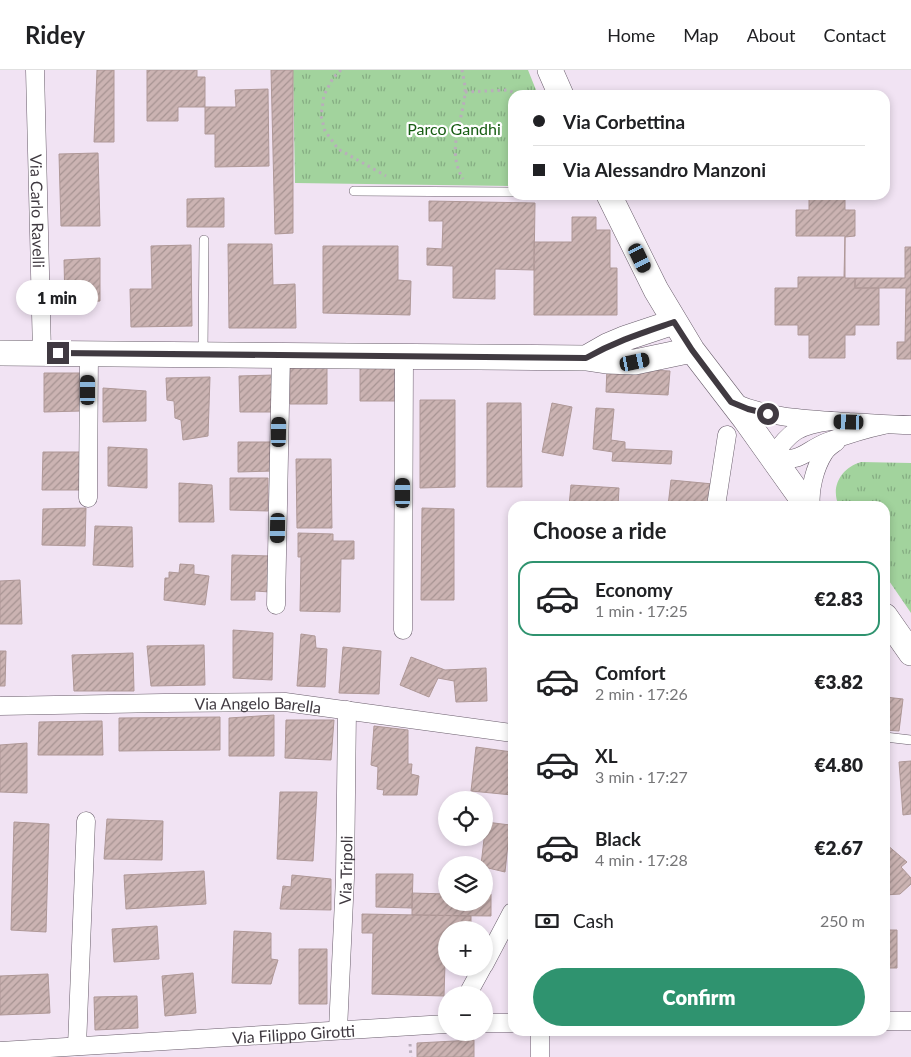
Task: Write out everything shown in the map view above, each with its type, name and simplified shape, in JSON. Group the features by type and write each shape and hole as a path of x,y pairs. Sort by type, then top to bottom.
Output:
{"street":[{"name":"Via Carlo Ravelli","path":"35,70 42,353"},
{"path":"550,70 559,90"},
{"path":"611,200 674,322 692,350 803,501"},
{"path":"586,358 626,338 674,322"},
{"path":"0,353 586,358 635,362 692,350"},
{"path":"88,498 89,354"},
{"path":"276,605 281,355"},
{"path":"403,630 404,356"},
{"path":"731,402 748,409 791,418 884,425 911,425"},
{"path":"772,458 789,435 812,424 831,421"},
{"path":"772,458 792,460 826,442 862,429 884,425"},
{"path":"717,501 727,434"},
{"path":"812,501 813,486 824,452 842,437"},
{"path":"890,623 911,652"},
{"name":"Via Angelo Barella","path":"0,706 285,702 508,732"},
{"name":"Via Tripoli","path":"338,1030 345,878 347,710"},
{"path":"77,1046 86,821"},
{"path":"493,947 508,919"},
{"path":"890,1021 911,1021"},
{"path":"493,1023 508,1023"},
{"name":"Via Filippo Girotti","path":"0,1051 77,1046 141,1049 338,1030 438,1024"},
{"path":"540,1036 540,1057"}],"lane":[{"path":"354,191 508,192"},
{"path":"203,354 204,240"},
{"path":"890,738 911,740"}],"path":[{"path":"341,70 333,78 324,96 321,116 325,131 338,149 411,192"},
{"path":"462,70 465,92 455,152 459,172 472,192"},
{"path":"465,92 508,90"}],"green space":[{"name":"Parco Gandhi","path":"293,70 528,70 536,90 508,90 508,186 295,183"},
{"path":"861,462 911,463 911,613 890,582 890,501 838,501 836,492 839,479 854,465"}],"building":[{"path":"97,70 114,70 114,142 94,142"},
{"path":"147,70 197,70 197,77 205,77 205,107 178,107 178,121 147,121"},
{"path":"271,70 293,70 293,233 275,234"},
{"path":"268,89 269,166 215,167 215,134 205,134 205,107 236,107 235,90"},
{"path":"98,153 100,226 61,226 59,154"},
{"path":"224,198 224,227 187,227 187,199"},
{"path":"809,200 845,200 845,210 855,210 855,236 845,237 845,278 855,278 855,288 879,288 879,325 855,325 855,335 845,335 845,358 809,358 809,335 798,335 798,325 775,325 775,288 798,288 798,277 844,277 845,236 796,236 796,210 809,210"},
{"path":"429,201 535,203 534,270 495,269 495,299 453,298 453,266 427,265 427,248 442,249 443,221 429,221"},
{"path":"572,217 596,217 596,230 610,230 610,268 617,268 617,315 534,315 534,242 572,242"},
{"path":"228,244 272,244 273,285 295,284 296,328 229,328"},
{"path":"191,245 192,326 131,327 130,289 152,289 151,246"},
{"path":"323,246 398,246 398,280 411,281 410,315 323,313"},
{"path":"905,247 911,247 911,359 897,359 897,342 905,342 906,288 855,288 855,278 905,278"},
{"path":"100,258 100,301 65,304 64,260"},
{"path":"327,367 327,404 290,404 290,368"},
{"path":"398,367 399,401 360,401 360,368"},
{"path":"607,368 670,371 668,395 606,392"},
{"path":"44,373 81,373 81,411 44,412"},
{"path":"274,375 273,412 240,412 239,376"},
{"path":"210,377 208,436 183,440 181,420 175,418 174,401 167,400 166,378"},
{"path":"103,388 146,391 146,421 103,422"},
{"path":"420,400 455,400 455,487 420,488"},
{"path":"487,403 521,403 522,487 487,487"},
{"path":"552,403 572,407 563,456 542,452"},
{"path":"596,408 614,409 611,440 625,442 625,449 672,451 671,464 612,461 613,452 593,449"},
{"path":"238,442 273,442 273,471 238,472"},
{"path":"108,447 147,449 147,488 108,486"},
{"path":"43,452 82,452 81,490 42,490"},
{"path":"296,459 331,459 332,528 297,528"},
{"path":"230,478 268,478 268,511 230,510"},
{"path":"671,480 713,484 711,501 669,501"},
{"path":"179,483 212,485 214,522 179,522"},
{"path":"571,485 619,488 618,501 569,501"},
{"path":"86,508 85,546 42,545 43,509"},
{"path":"422,508 454,509 454,600 421,600"},
{"path":"95,526 132,527 133,567 93,565"},
{"path":"298,533 333,534 333,541 354,541 354,559 341,559 340,612 300,611 301,557 298,557"},
{"path":"232,555 270,556 270,592 255,591 255,600 231,600"},
{"path":"180,564 194,565 194,574 209,576 205,605 164,600 165,578 169,578 169,572 179,573"},
{"path":"20,580 22,624 0,624 0,581"},
{"path":"233,630 273,633 272,680 233,678"},
{"path":"301,634 315,636 316,648 327,649 325,687 297,686"},
{"path":"204,645 205,685 151,686 147,646"},
{"path":"343,647 381,651 379,694 339,693"},
{"path":"0,651 6,651 5,686 0,686"},
{"path":"133,653 134,691 74,691 72,655"},
{"path":"411,657 445,670 486,668 487,701 456,702 454,681 438,678 429,697 400,685"},
{"path":"890,698 903,699 899,731 890,730"},
{"path":"274,715 274,756 229,756 229,718"},
{"path":"220,717 220,750 119,751 119,718"},
{"path":"286,720 334,720 331,760 285,758"},
{"path":"102,721 103,755 38,755 39,722"},
{"path":"374,726 408,730 408,764 412,764 411,774 419,776 417,795 383,795 384,790 377,789 378,767 371,765"},
{"path":"27,743 27,793 0,792 0,745"},
{"path":"476,747 508,751 508,795 493,793 493,791 471,791"},
{"path":"911,761 911,814 903,815 899,762"},
{"path":"280,792 317,792 313,861 277,859"},
{"path":"107,819 163,821 162,860 104,859"},
{"path":"14,822 49,824 46,932 11,930"},
{"path":"493,823 508,825 505,872 493,869 493,856 482,856 483,846 493,846"},
{"path":"890,847 907,862 901,867 911,878 911,884 900,894 890,895"},
{"path":"204,871 206,904 126,909 124,875"},
{"path":"376,874 413,874 412,908 376,907"},
{"path":"292,875 331,879 331,910 280,909 283,886 291,887"},
{"path":"412,893 438,894 438,911 491,911 491,916 412,915"},
{"path":"362,914 471,916 471,921 438,921 438,976 445,976 444,986 438,986 438,996 372,994 373,933 362,933"},
{"path":"157,926 159,959 114,962 112,929"},
{"path":"890,930 897,930 897,968 890,968"},
{"path":"234,931 271,933 271,959 278,960 271,984 232,983"},
{"path":"299,949 327,949 327,1004 299,1004"},
{"path":"193,973 196,1013 165,1016 162,976"},
{"path":"48,974 50,1013 0,1015 0,976"},
{"path":"137,996 138,1028 95,1030 94,997"},
{"path":"474,1041 474,1057 417,1057 417,1043"}],"route":[{"path":"58,353 586,358 626,338 674,322 692,350 731,402 768,414"}]}
